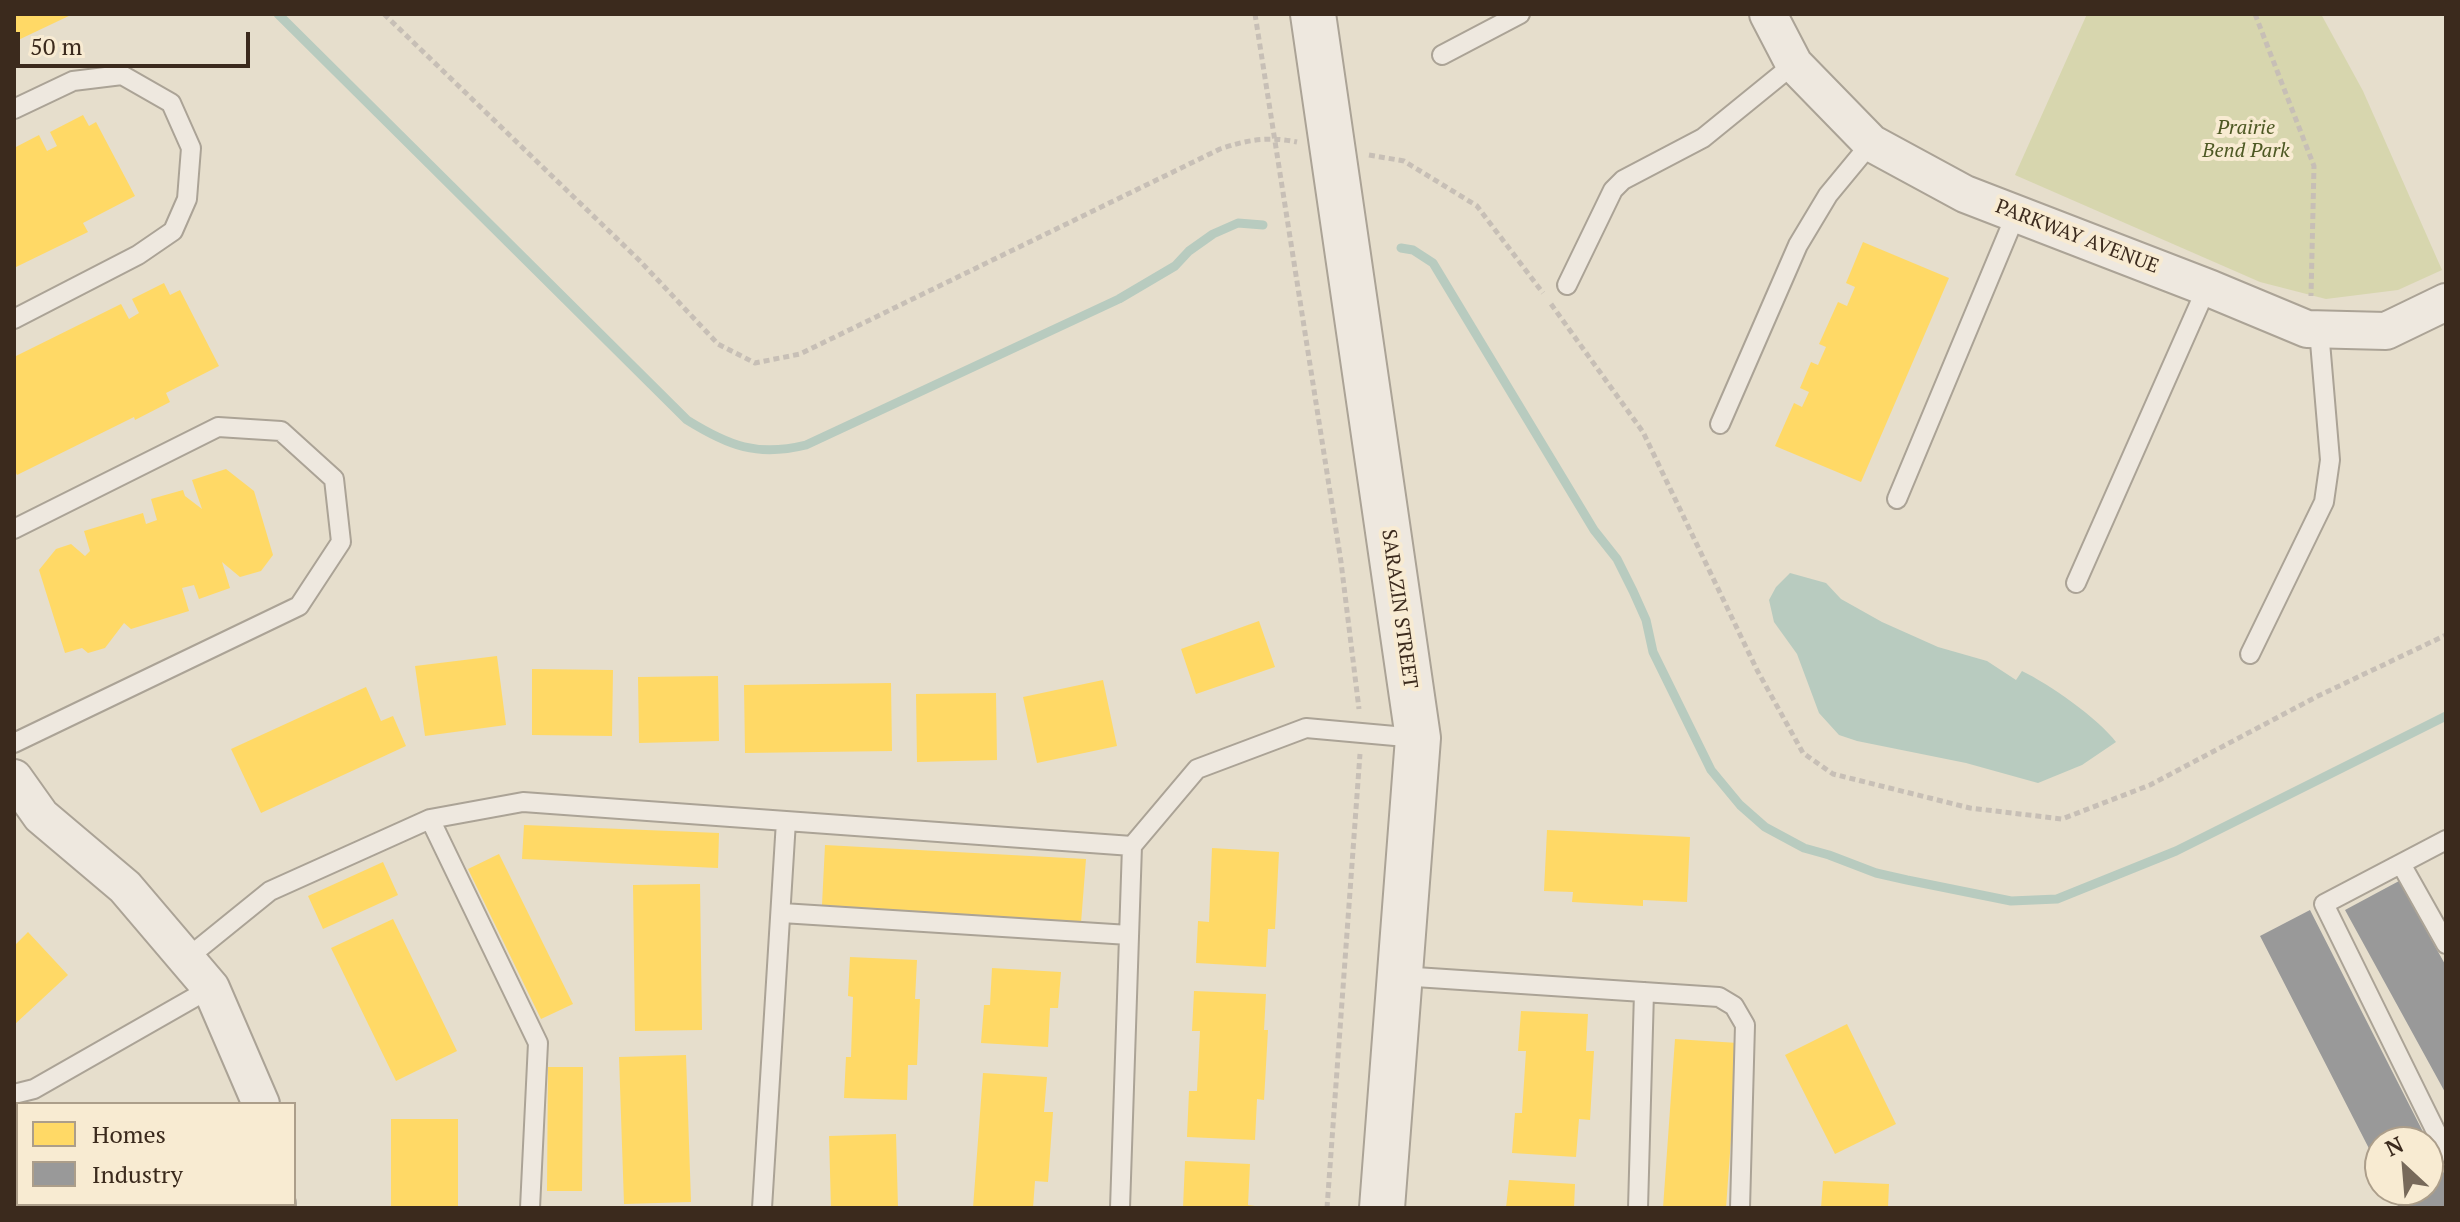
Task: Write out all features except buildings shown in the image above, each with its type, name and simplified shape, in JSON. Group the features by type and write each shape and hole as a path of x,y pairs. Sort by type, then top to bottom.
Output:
{"street":[{"name":"SARAZIN STREET","path":"1313,14 1418,738 1382,1208"},
{"name":"PARKWAY AVENUE","path":"1768,14 1794,64 1871,143 1965,194 2313,329 2386,331 2445,305"},
{"path":"14,778 41,816 125,887 211,988 260,1102"}],"lane":[{"path":"1442,55 1520,14"},
{"path":"1567,285 1613,190 1623,180 1703,138 1794,64"},
{"path":"14,109 73,81 122,75 171,103 191,148 187,199 173,231 138,255 14,319"},
{"path":"1720,424 1798,245 1828,195 1871,143"},
{"path":"1897,499 2016,214"},
{"path":"2076,583 2207,287"},
{"path":"2250,654 2324,502 2330,460 2313,329"},
{"path":"14,529 218,427 281,431 334,479 341,542 299,606 14,743"},
{"path":"1120,1208 1132,846 1197,769 1306,728 1418,738"},
{"path":"186,959 270,891 430,819 523,802 1132,846"},
{"path":"430,819 538,1043 530,1208"},
{"path":"762,1208 786,821"},
{"path":"2446,840 2324,904 2446,1150"},
{"path":"2401,864 2446,944"},
{"path":"782,913 1129,935"},
{"path":"1400,976 1719,997 1734,1006 1745,1025 1740,1208"},
{"path":"14,1094 34,1089 211,988"},
{"path":"1638,1208 1644,992"}],"path":[{"path":"1255,14 1341,562 1362,733 1327,1208"},
{"path":"2255,14 2314,166 2313,329"}],"green space":[{"name":"Prairie Bend Park","path":"2087,14 2321,14 2363,91 2442,270 2398,290 2326,299 2260,282 2015,175"}],"shaded area":[{"path":"1790,573 1826,583 1841,599 1882,622 1938,647 1987,661 2016,680 2022,671 2073,703 2116,742 2082,765 2038,783 1966,763 1839,735 1819,713 1797,654 1774,622 1769,600 1776,587"}],"waterway":[{"path":"278,14 687,420 716,437 744,447 773,450 806,445 1119,299 1175,266 1189,251 1213,234 1238,223 1263,225"},
{"path":"1401,248 1413,250 1433,263 1594,530 1617,559 1646,620 1653,652 1711,770 1740,805 1765,827 1804,848 1876,873 2011,901 2057,899 2176,851 2446,716"}]}
